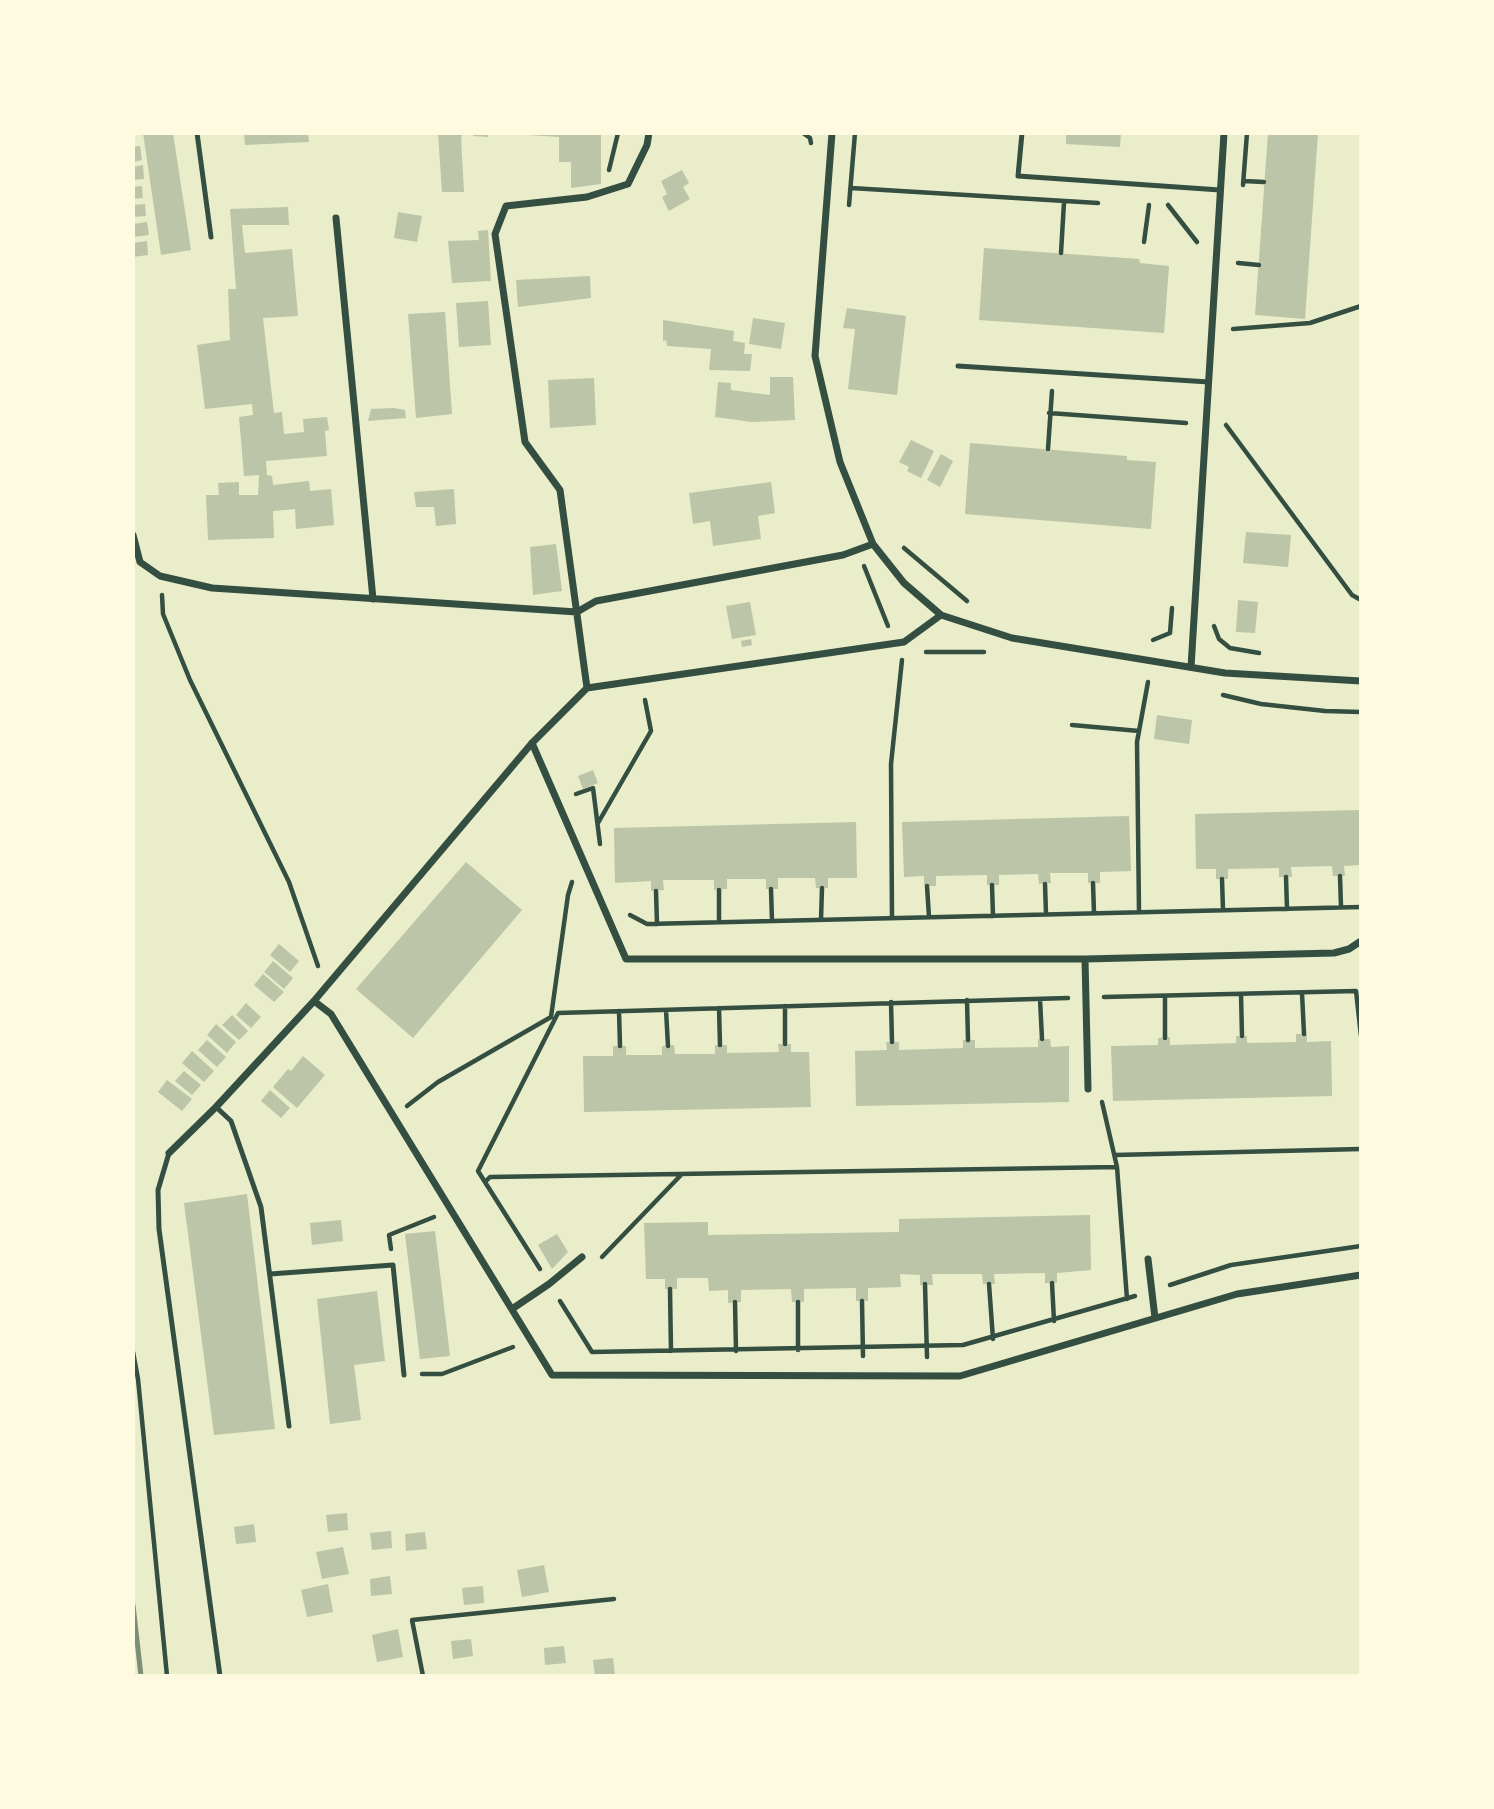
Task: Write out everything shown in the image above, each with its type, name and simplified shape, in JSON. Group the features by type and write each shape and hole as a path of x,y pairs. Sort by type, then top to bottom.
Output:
{"street":[{"path":"587,688 561,490 525,442 495,234 506,206 587,197 628,184 647,145 649,133"},
{"path":"832,133 815,356 840,462 873,544 904,583 941,615 1012,638 1225,673 1361,681"},
{"path":"1191,667 1224,133"},
{"path":"336,218 373,599"},
{"path":"133,535 140,562 160,576 212,588 578,612 596,601 843,555 873,544"},
{"path":"169,1153 216,1107 332,981 532,743 587,688 904,642 941,615"},
{"path":"532,743 626,959 1085,960 1334,953 1349,949 1361,941"},
{"path":"1085,960 1088,1089"},
{"path":"314,1001 331,1014 552,1375 960,1377 1237,1294 1361,1275"},
{"path":"512,1309 550,1284 582,1257"},
{"path":"1148,1259 1155,1318"}],"lane":[{"path":"197,133 211,237"},
{"path":"1021,133 1018,176 1220,190"},
{"path":"958,366 1209,382"},
{"path":"216,1107 231,1121 261,1207 289,1426"},
{"path":"169,1153 158,1190 159,1229 220,1676"},
{"path":"270,1274 393,1265 404,1375"}],"path":[{"path":"605,191 618,133"},
{"path":"848,215 855,133"},
{"path":"1244,181 1264,182"},
{"path":"851,188 950,195"},
{"path":"1165,200 1200,246 1201,234"},
{"path":"1061,253 1064,202"},
{"path":"1144,242 1149,205"},
{"path":"1238,263 1259,265"},
{"path":"1233,329 1310,323 1361,306"},
{"path":"1048,449 1053,372"},
{"path":"1185,436 1190,381"},
{"path":"1049,412 1186,423"},
{"path":"1226,424 1352,595 1361,600"},
{"path":"898,542 933,574 966,601 975,605"},
{"path":"857,550 902,662 891,764 892,918"},
{"path":"160,576 163,614 190,680 289,882 319,968 332,981"},
{"path":"1141,638 1153,640 1170,633 1172,607"},
{"path":"900,656 926,652 990,653"},
{"path":"1135,679 1160,684"},
{"path":"642,680 651,731"},
{"path":"1139,912 1137,742 1148,681"},
{"path":"1222,695 1274,705 1361,712"},
{"path":"1072,725 1139,731"},
{"path":"558,800 593,788 601,850"},
{"path":"1340,876 1340,908"},
{"path":"1286,877 1287,909"},
{"path":"1222,879 1223,910"},
{"path":"1093,883 1094,914"},
{"path":"1045,884 1046,915"},
{"path":"992,885 993,916"},
{"path":"927,886 929,917"},
{"path":"821,920 822,888"},
{"path":"771,889 772,921"},
{"path":"719,890 719,922"},
{"path":"656,891 657,923"},
{"path":"627,912 634,919 647,924 1361,907"},
{"path":"394,1117 438,1082 529,1027 558,1013 1356,991 1361,1036"},
{"path":"1302,993 1304,1034"},
{"path":"1241,994 1242,1036"},
{"path":"1165,996 1165,1038"},
{"path":"1040,999 1042,1039"},
{"path":"967,1000 968,1040"},
{"path":"891,1002 892,1042"},
{"path":"785,1006 785,1044"},
{"path":"719,1008 720,1045"},
{"path":"666,1010 668,1046"},
{"path":"619,1011 620,1046"},
{"path":"558,1013 478,1171 592,1352 963,1345 1127,1299 1231,1265 1361,1246"},
{"path":"1088,1089 1099,1088 1115,1156 1127,1299"},
{"path":"1115,1156 1361,1149"},
{"path":"485,1182 490,1177 1117,1167"},
{"path":"597,1262 681,1174"},
{"path":"393,1265 389,1235 450,1209"},
{"path":"1052,1283 1053,1320 1061,1347"},
{"path":"925,1284 927,1376"},
{"path":"989,1284 998,1365"},
{"path":"670,1289 671,1375"},
{"path":"560,1301 570,1292"},
{"path":"862,1301 863,1376"},
{"path":"798,1302 799,1376"},
{"path":"734,1303 736,1376"},
{"path":"404,1375 442,1374 530,1340"},
{"path":"133,1352 138,1379 167,1676"},
{"path":"423,1676 412,1620 614,1599"}],"building":[{"path":"143,133 173,133 191,250 161,255"},
{"path":"244,133 308,133 309,142 245,145"},
{"path":"438,133 463,133 464,192 442,192"},
{"path":"473,133 488,133 488,137 473,136"},
{"path":"528,133 601,133 601,184 571,188 571,162 559,162 559,137"},
{"path":"1066,133 1121,133 1120,147 1066,144"},
{"path":"1268,133 1318,133 1305,319 1255,315"},
{"path":"140,146 142,160 133,162 133,147"},
{"path":"143,165 144,179 133,180 133,167"},
{"path":"682,170 689,183 683,187 690,199 669,211 662,197 667,194 661,181"},
{"path":"142,186 143,198 133,199 133,187"},
{"path":"145,204 146,216 133,217 133,205"},
{"path":"288,207 289,225 242,225 245,253 292,249 298,316 263,318 274,413 282,412 284,434 304,432 303,419 327,417 327,456 266,461 267,475 272,476 273,485 309,481 310,491 331,489 334,525 296,529 295,509 273,511 274,538 208,540 206,495 219,495 218,483 239,482 239,495 258,495 259,475 244,476 239,417 253,415 252,404 205,409 197,345 230,340 228,289 236,289 230,209"},
{"path":"398,212 422,216 417,242 394,238"},
{"path":"147,222 149,235 133,237 133,224"},
{"path":"488,230 491,281 452,283 448,241 479,240 478,231"},
{"path":"147,241 148,255 133,257 133,243"},
{"path":"984,248 1139,259 1140,263 1169,266 1164,333 979,320"},
{"path":"590,276 591,298 518,307 516,280"},
{"path":"488,301 491,345 459,347 456,303"},
{"path":"847,308 906,316 897,395 848,389 855,329 843,328"},
{"path":"445,312 452,414 416,418 408,314"},
{"path":"753,318 785,323 781,349 749,344"},
{"path":"663,320 734,331 733,341 745,343 744,354 752,354 750,371 709,370 711,349 667,346 666,340 663,341"},
{"path":"770,377 793,377 795,420 752,422 715,417 718,382 731,383 731,390 770,395"},
{"path":"594,378 596,425 550,428 548,380"},
{"path":"371,409 405,410 406,418 368,421"},
{"path":"911,440 934,451 921,478 907,471 909,467 899,462"},
{"path":"970,443 1127,456 1127,460 1156,462 1151,529 965,514"},
{"path":"941,454 953,461 940,487 927,480"},
{"path":"771,482 775,513 758,516 761,539 713,546 710,521 693,524 689,493"},
{"path":"454,489 456,524 436,526 434,507 416,507 414,492"},
{"path":"1246,532 1291,535 1288,567 1243,563"},
{"path":"556,544 562,591 533,595 530,547"},
{"path":"1238,600 1258,602 1255,633 1236,632"},
{"path":"750,602 756,635 732,639 726,606"},
{"path":"751,639 752,645 742,647 741,641"},
{"path":"1157,715 1192,720 1189,744 1154,739"},
{"path":"593,770 598,783 583,789 578,776"},
{"path":"1361,810 1361,865 1344,866 1345,876 1333,876 1332,866 1291,867 1292,877 1279,877 1279,868 1228,869 1228,879 1216,879 1216,869 1196,869 1195,814"},
{"path":"1129,816 1131,871 1100,872 1100,883 1088,883 1088,873 1050,873 1051,883 1039,884 1038,874 999,875 999,885 987,885 987,875 936,876 936,886 924,886 924,876 904,877 902,822"},
{"path":"856,822 857,878 828,878 828,888 816,888 815,878 778,878 778,889 766,889 766,879 727,879 727,889 714,890 714,880 663,880 664,890 651,891 651,881 615,883 614,828"},
{"path":"466,862 522,910 413,1038 356,989"},
{"path":"279,944 299,961 290,972 270,955"},
{"path":"273,961 293,978 284,989 264,972"},
{"path":"263,974 284,992 274,1002 254,985"},
{"path":"246,1003 261,1017 251,1028 236,1015"},
{"path":"232,1015 248,1031 239,1040 222,1025"},
{"path":"216,1024 236,1042 227,1053 207,1035"},
{"path":"1296,1034 1307,1034 1307,1042 1331,1041 1332,1096 1113,1101 1111,1046 1158,1045 1158,1038 1170,1037 1170,1045 1236,1043 1236,1036 1247,1036 1247,1043 1296,1042"},
{"path":"1038,1039 1050,1039 1051,1047 1069,1046 1069,1102 856,1106 855,1051 887,1050 886,1042 899,1042 899,1050 963,1048 963,1040 975,1040 975,1048 1038,1047"},
{"path":"207,1040 226,1057 217,1067 198,1050"},
{"path":"778,1044 791,1044 791,1052 809,1052 811,1107 584,1112 583,1056 613,1056 613,1046 626,1046 626,1055 662,1055 662,1046 674,1045 675,1054 715,1054 715,1045 727,1045 727,1053 779,1052"},
{"path":"192,1051 214,1071 204,1082 182,1063"},
{"path":"303,1056 325,1075 297,1108 273,1087"},
{"path":"184,1071 201,1085 192,1095 175,1081"},
{"path":"167,1080 192,1099 182,1111 158,1092"},
{"path":"270,1090 290,1108 281,1118 261,1101"},
{"path":"247,1194 275,1429 214,1435 184,1203"},
{"path":"1090,1215 1091,1270 1057,1273 1057,1283 1045,1283 1045,1273 994,1274 995,1284 983,1284 982,1274 932,1274 933,1285 920,1285 920,1275 900,1274 901,1287 868,1288 868,1301 856,1301 856,1288 804,1289 804,1302 792,1302 791,1289 741,1290 741,1302 728,1303 728,1290 709,1291 708,1278 677,1278 677,1289 665,1289 665,1279 646,1279 644,1223 708,1222 708,1235 899,1232 899,1219"},
{"path":"341,1220 343,1241 312,1245 310,1223"},
{"path":"435,1231 450,1356 420,1359 405,1234"},
{"path":"557,1234 568,1252 552,1269 538,1245"},
{"path":"377,1291 385,1361 354,1365 361,1420 330,1424 317,1299"},
{"path":"347,1513 348,1530 328,1532 326,1515"},
{"path":"254,1524 256,1542 236,1544 234,1527"},
{"path":"391,1531 392,1548 372,1550 370,1533"},
{"path":"425,1532 427,1549 406,1551 405,1534"},
{"path":"343,1547 349,1574 322,1579 316,1552"},
{"path":"544,1565 549,1592 522,1597 517,1570"},
{"path":"390,1576 392,1594 371,1596 370,1579"},
{"path":"328,1584 333,1612 307,1617 301,1590"},
{"path":"483,1586 484,1603 464,1605 462,1588"},
{"path":"398,1629 403,1657 377,1662 372,1635"},
{"path":"471,1639 473,1656 453,1659 451,1641"},
{"path":"564,1646 566,1663 545,1665 544,1648"},
{"path":"613,1658 615,1675 595,1676 593,1660"}],"railway":[{"path":"133,1605 141,1676"}]}
